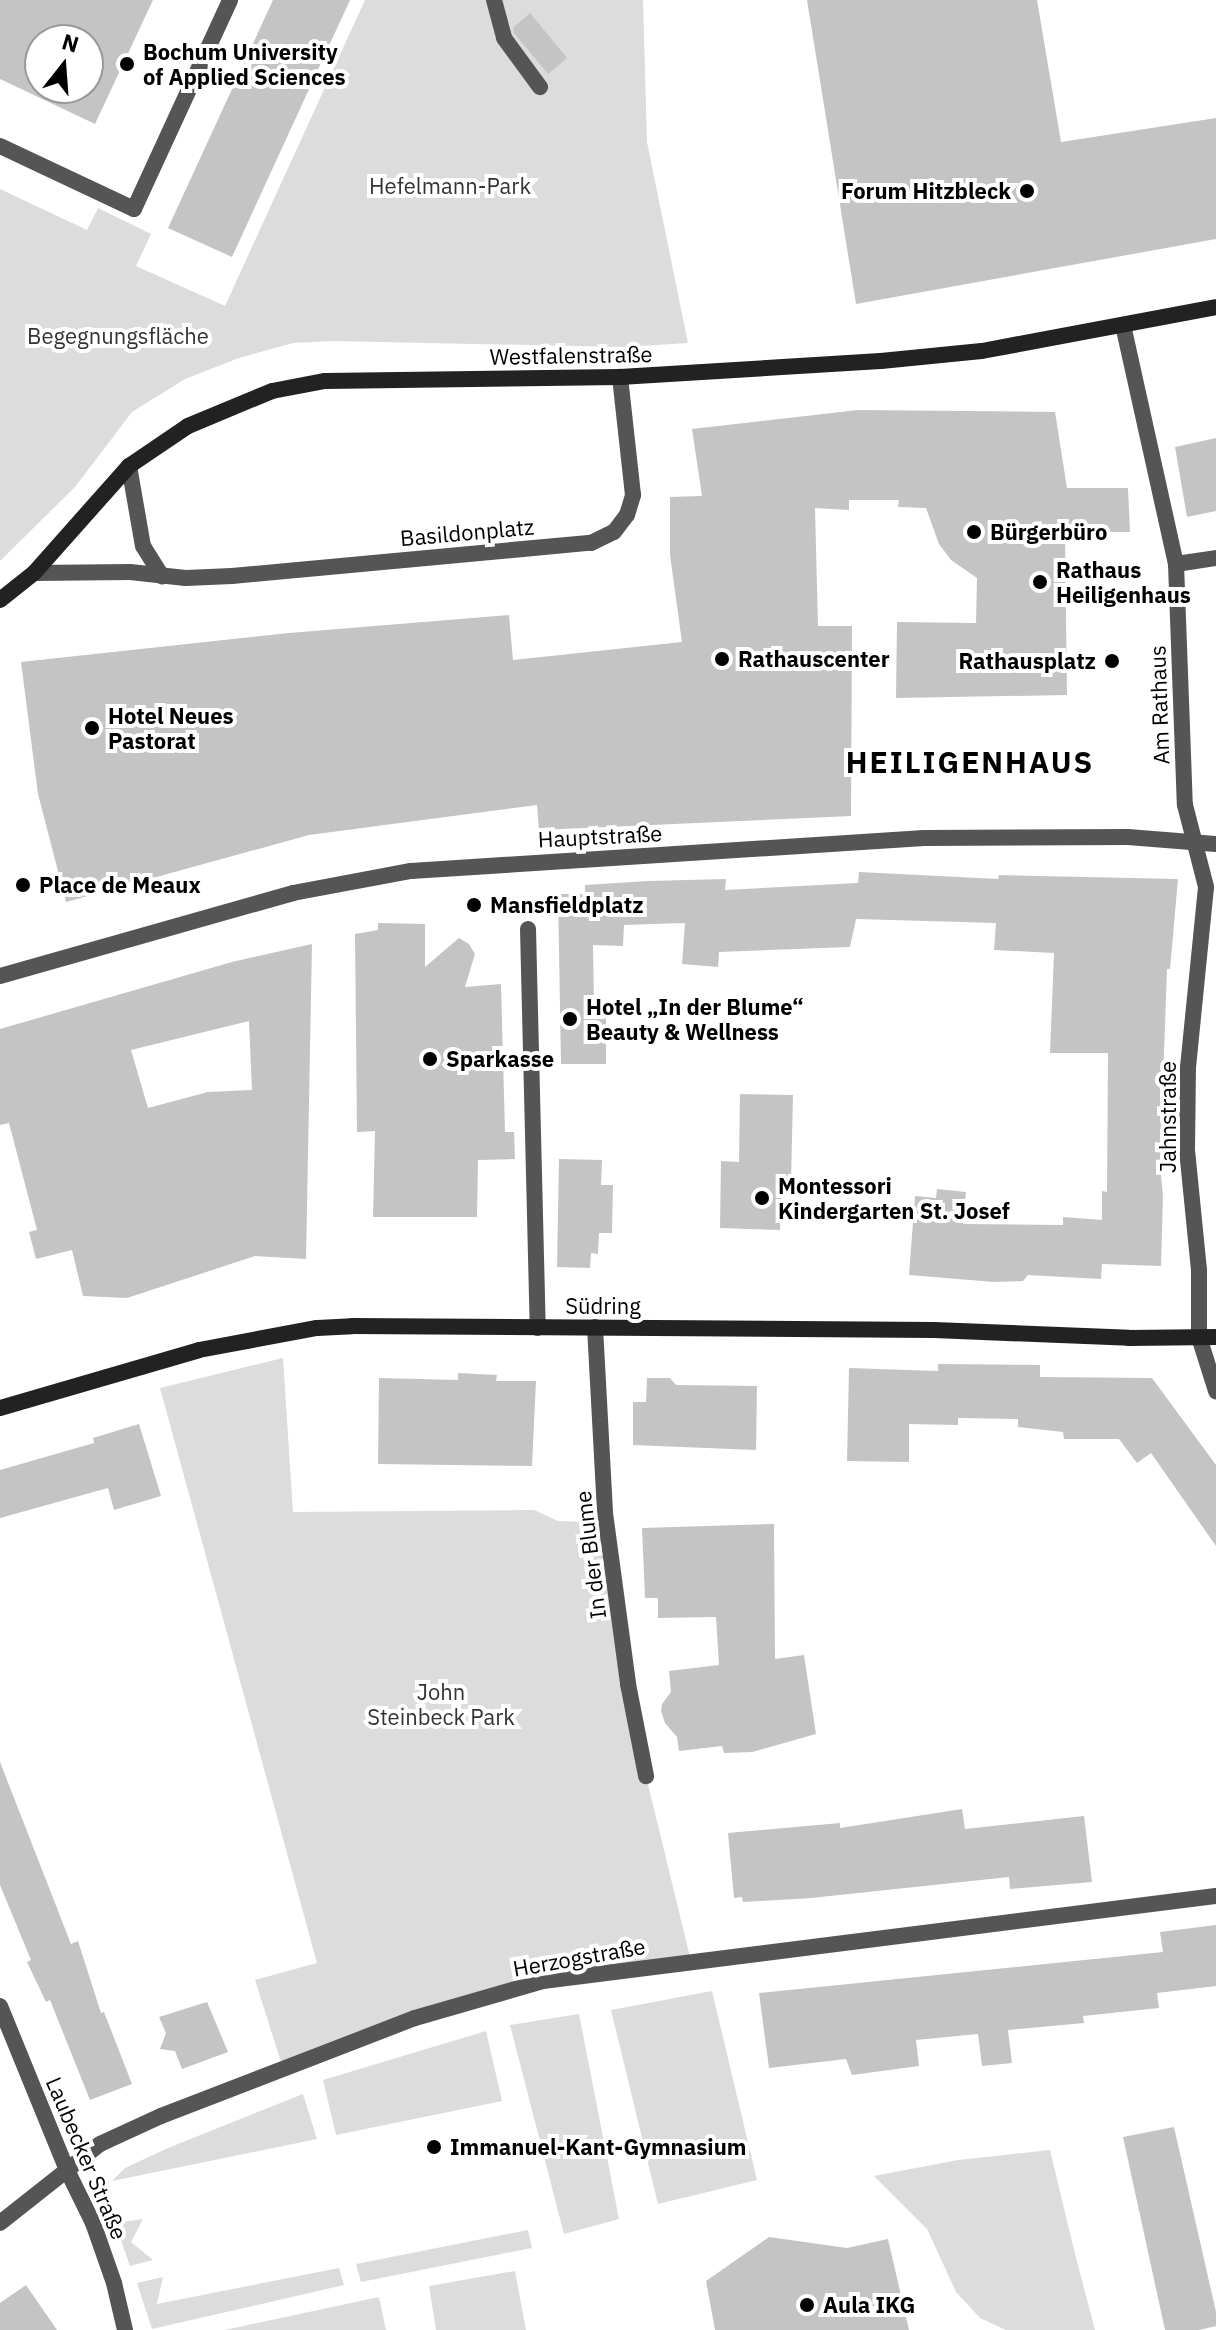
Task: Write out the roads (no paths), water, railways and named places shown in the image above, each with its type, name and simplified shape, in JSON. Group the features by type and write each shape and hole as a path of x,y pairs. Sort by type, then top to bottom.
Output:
{"street":[{"path":"0,146 134,209 230,0"},
{"path":"494,0 504,38 540,87"},
{"name":"Westfalenstraße","path":"0,600 34,573 129,466 199,421 233,405 297,385 349,380 620,377 807,367 982,351 1216,307"},
{"name":"Am Rathaus","path":"1123,325 1176,564 1185,805 1196,842"},
{"name":"Basildonplatz","path":"34,573 130,572 162,576 232,576 591,543 614,532 627,515 633,495 620,377"},
{"path":"129,466 143,546 162,576"},
{"path":"1176,564 1215,558"},
{"name":"Hauptstraße","path":"0,976 256,903 411,871 924,838 1128,837 1216,844"},
{"name":"Jahnstraße","path":"1196,842 1206,887 1188,1067 1187,1150 1199,1270 1199,1337 1216,1391"},
{"path":"528,929 538,1328"},
{"name":"Südring","path":"0,1408 199,1350 317,1328 382,1324 934,1330 1129,1338 1216,1337"},
{"name":"In der Blume","path":"595,1327 605,1513 628,1684 646,1776"},
{"name":"Herzogstraße","path":"0,2223 66,2168 112,2139 283,2068 415,2018 543,1981 1216,1896"},
{"name":"Laubecker Straße","path":"0,2006 66,2168 93,2223 114,2283 125,2330"}],"place":[{"name":"Bochum University of Applied Sciences","path":"127,64"},
{"name":"Forum Hitzbleck","path":"1027,191"},
{"name":"Bürgerbüro","path":"974,532"},
{"name":"Rathaus Heiligenhaus","path":"1040,582"},
{"name":"Rathauscenter","path":"722,659"},
{"name":"Rathausplatz","path":"1112,661"},
{"name":"Hotel Neues Pastorat","path":"92,728"},
{"name":"Place de Meaux","path":"23,885"},
{"name":"Mansfieldplatz","path":"474,905"},
{"name":"Hotel „In der Blume“ Beauty & Wellness","path":"570,1019"},
{"name":"Sparkasse","path":"430,1059"},
{"name":"Montessori Kindergarten St. Josef","path":"762,1198"},
{"name":"Immanuel-Kant-Gymnasium","path":"434,2147"},
{"name":"Aula IKG","path":"807,2305"}],"district":[{"name":"HEILIGENHAUS","path":"970,762"}],"park label":[{"name":"Hefelmann-Park","path":"450,186"},
{"name":"Begegnungsfläche","path":"118,336"},
{"name":"John Steinbeck Park","path":"441,1704"}]}
